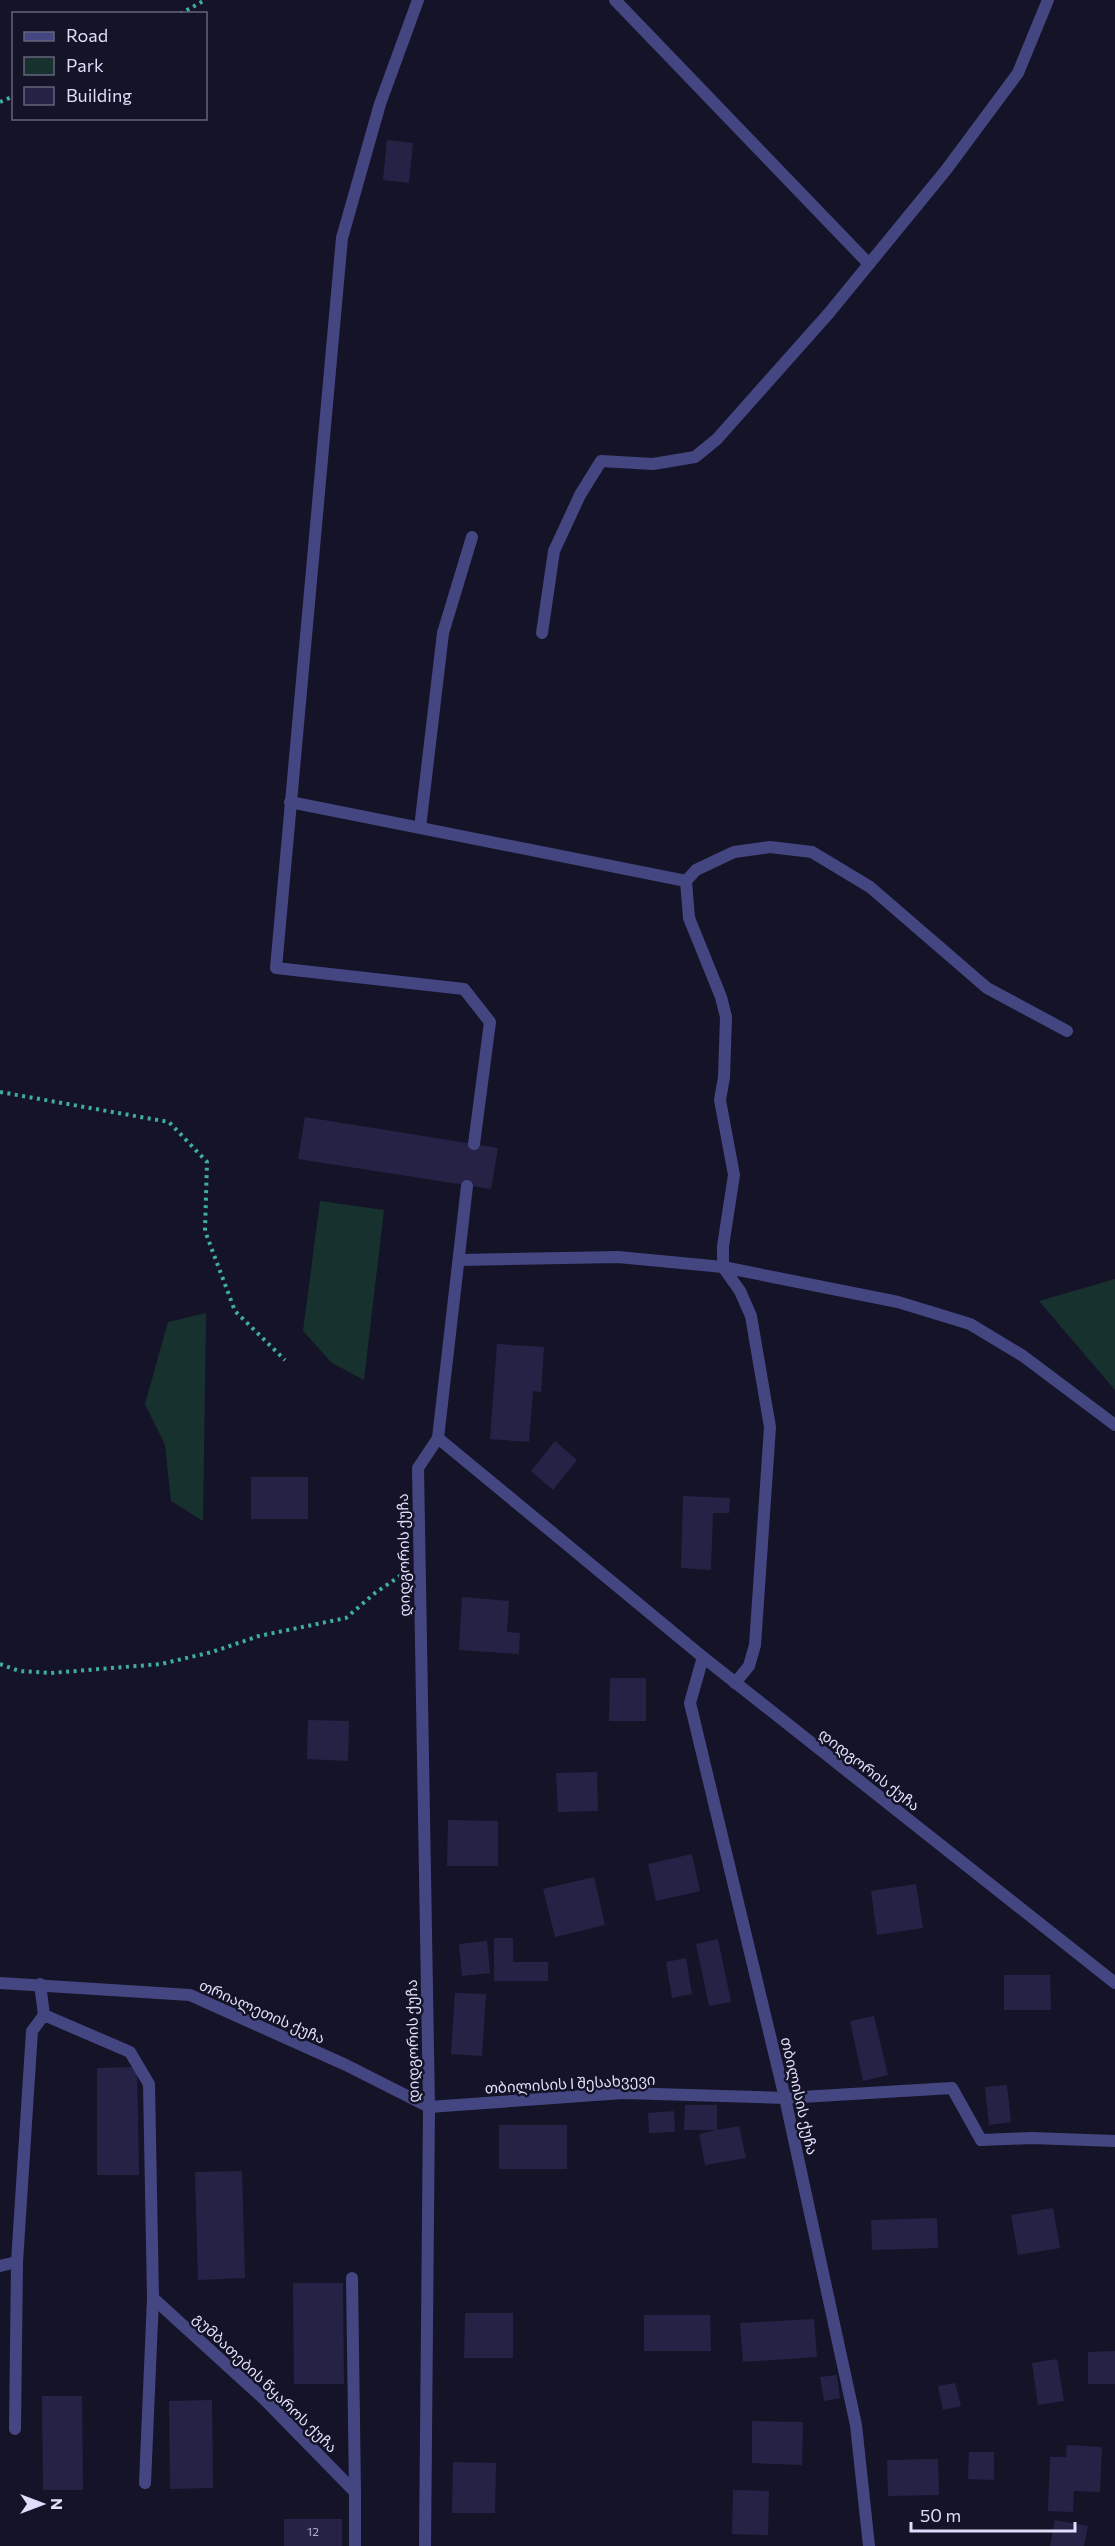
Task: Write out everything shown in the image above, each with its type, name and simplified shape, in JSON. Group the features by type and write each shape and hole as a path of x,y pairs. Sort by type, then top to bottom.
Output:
{"street":[{"path":"418,0 380,104 342,238 276,968 464,989 490,1022 474,1144"},
{"path":"615,0 869,264"},
{"path":"542,633 554,551 580,495 601,461 653,464 695,457 717,439 829,313 946,170 1018,73 1048,0"},
{"path":"420,828 444,633 472,537"},
{"path":"290,802 686,881"},
{"path":"735,1683 749,1666 755,1645 770,1427 751,1317 740,1291 723,1267 723,1246 734,1176 720,1100 724,1077 726,1017 721,997 689,918 686,881 696,870 734,852 770,847 812,852 870,887 987,988 1067,1031"},
{"path":"438,1438 467,1186"},
{"path":"459,1260 618,1257 723,1267 898,1302 970,1324 1023,1356 1115,1425"},
{"name":"დიდგორის ქუჩა","path":"425,2546 429,2107 418,1468 438,1438 735,1683 1115,1983"},
{"name":"თბილისის ქუჩა","path":"703,1657 690,1703 785,2097 856,2425 869,2546"},
{"name":"თრიალეთის ქუჩა","path":"0,1983 189,1995 346,2065 429,2107"},
{"path":"15,2429 17,2262 32,2031 44,2015 40,1984"},
{"path":"44,2015 130,2052 149,2084 153,2298 145,2483"},
{"name":"თბილისის I შესახვევი","path":"429,2107 623,2093 785,2097 952,2088 981,2140 1032,2138 1115,2141"},
{"path":"0,2266 17,2262"},
{"name":"გუმბათების წყაროს ქუჩა","path":"352,2278 355,2546"},
{"name":"გუმბათების წყაროს ქუჩა","path":"153,2298 265,2400 355,2492"}],"path":[{"path":"184,12 205,0"},
{"path":"0,1092 169,1122 207,1162 205,1231 236,1311 285,1360"},
{"path":"0,1664 19,1671 51,1673 161,1664 212,1652 259,1636 346,1618 375,1593 419,1564"}],"green space":[{"path":"320,1201 384,1210 364,1380 332,1363 303,1331"},
{"path":"1115,1279 1115,1390 1039,1301"},
{"path":"206,1313 203,1521 171,1501 165,1445 145,1404 168,1322"}],"building":[{"path":"387,140 413,143 409,183 383,180"},
{"path":"305,1117 498,1148 491,1189 298,1159"},
{"path":"497,1344 544,1347 541,1392 533,1391 529,1442 490,1439"},
{"path":"555,1441 577,1460 553,1490 531,1471"},
{"path":"251,1477 308,1477 308,1519 251,1519"},
{"path":"683,1496 730,1498 729,1513 713,1513 711,1570 681,1568"},
{"path":"462,1597 509,1601 507,1632 520,1633 519,1654 459,1650"},
{"path":"610,1678 646,1678 646,1721 609,1721"},
{"path":"308,1720 349,1721 348,1761 307,1759"},
{"path":"597,1772 598,1811 558,1812 556,1773"},
{"path":"448,1820 498,1821 498,1866 447,1866"},
{"path":"692,1854 700,1891 656,1901 648,1864"},
{"path":"594,1877 605,1925 555,1937 543,1889"},
{"path":"916,1884 923,1928 877,1935 871,1891"},
{"path":"494,1938 513,1938 513,1962 548,1962 548,1981 494,1981"},
{"path":"718,1939 731,2002 709,2006 696,1944"},
{"path":"487,1941 490,1973 462,1976 459,1944"},
{"path":"686,1958 692,1994 672,1998 666,1962"},
{"path":"1004,1975 1050,1975 1051,2010 1004,2010"},
{"path":"455,1993 486,1994 482,2056 451,2054"},
{"path":"874,2016 888,2075 863,2081 850,2021"},
{"path":"137,2067 139,2175 97,2175 97,2068"},
{"path":"1007,2085 1011,2122 989,2125 985,2087"},
{"path":"685,2105 717,2105 717,2130 684,2130"},
{"path":"674,2111 675,2132 649,2133 648,2113"},
{"path":"499,2125 567,2125 567,2169 499,2169"},
{"path":"739,2126 746,2158 705,2165 699,2134"},
{"path":"242,2171 245,2278 198,2280 195,2172"},
{"path":"1053,2208 1060,2248 1018,2255 1011,2215"},
{"path":"937,2218 938,2248 872,2250 871,2220"},
{"path":"293,2283 343,2283 344,2384 294,2384"},
{"path":"465,2313 513,2313 513,2358 464,2358"},
{"path":"644,2315 710,2315 711,2351 644,2351"},
{"path":"814,2319 817,2357 743,2362 740,2323"},
{"path":"1115,2351 1115,2384 1088,2384 1088,2352"},
{"path":"1057,2359 1064,2401 1038,2405 1032,2363"},
{"path":"837,2375 840,2398 824,2401 820,2377"},
{"path":"955,2383 961,2406 943,2410 938,2386"},
{"path":"42,2396 82,2396 83,2490 43,2490"},
{"path":"212,2400 213,2488 170,2489 169,2401"},
{"path":"752,2421 803,2422 802,2465 752,2463"},
{"path":"1067,2445 1102,2447 1100,2492 1074,2491 1073,2512 1048,2511 1050,2457 1066,2457"},
{"path":"969,2452 994,2452 994,2480 968,2479"},
{"path":"938,2459 939,2495 888,2496 887,2460"},
{"path":"453,2462 496,2463 495,2513 452,2513"},
{"path":"733,2490 769,2491 768,2535 732,2534"},
{"path":"284,2519 342,2519 342,2546 284,2546"},
{"path":"1055,2520 1088,2526 1084,2546 1050,2546"}]}
